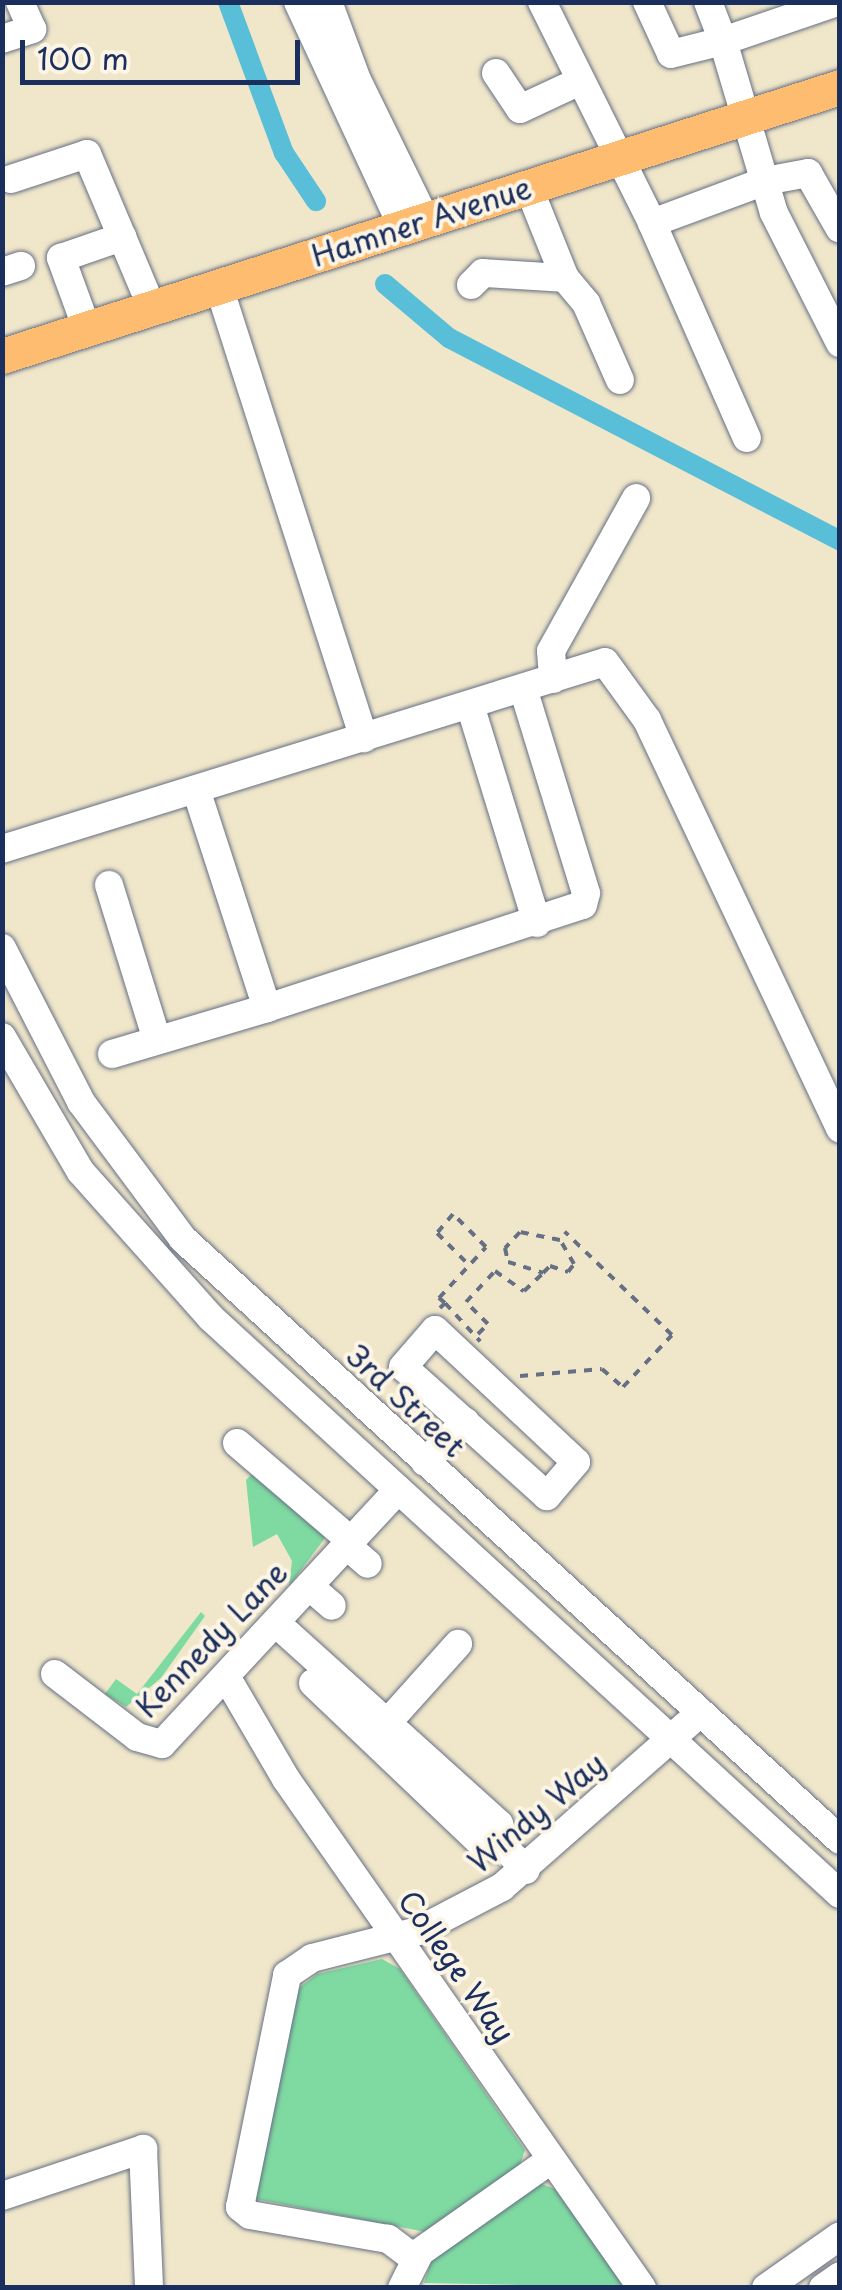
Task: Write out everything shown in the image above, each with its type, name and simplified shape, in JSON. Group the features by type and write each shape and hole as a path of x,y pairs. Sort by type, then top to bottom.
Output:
{"main road":[{"name":"Hamner Avenue","path":"2,356 840,87"}],"street":[{"path":"2,39 32,29 20,2"},
{"path":"298,2 404,228"},
{"path":"328,2 404,228"},
{"path":"542,2 652,224 748,438"},
{"path":"647,2 671,54 723,41 773,13 837,2"},
{"path":"708,2 774,212 840,343"},
{"path":"496,73 520,110 580,81"},
{"path":"11,179 87,154 152,308"},
{"path":"652,224 765,181 813,175 840,229"},
{"path":"528,186 565,278 586,303 620,380"},
{"path":"87,329 61,258 122,237"},
{"path":"471,285 483,274 565,278"},
{"path":"220,287 364,738"},
{"path":"552,679 551,651 636,498"},
{"path":"2,848 605,662 647,720 840,1129"},
{"path":"112,1054 583,906 586,893 524,688"},
{"path":"470,705 537,923"},
{"path":"196,790 267,1008"},
{"path":"110,885 157,1040"},
{"name":"3rd Street","path":"2,948 81,1102 183,1238 840,1840"},
{"path":"3,1040 72,1158 140,1245 398,1490 840,1894"},
{"path":"435,1330 576,1462 547,1496 464,1422 403,1367 435,1330"},
{"path":"426,1462 464,1422"},
{"path":"237,1444 368,1564"},
{"name":"Kennedy Lane","path":"56,1674 147,1744 162,1744 228,1678 398,1490"},
{"path":"310,1586 332,1606"},
{"path":"277,1624 499,1824 517,1861"},
{"path":"388,1722 458,1644"},
{"name":"College Way","path":"228,1678 286,1779 642,2288"},
{"path":"313,1683 481,1843 517,1861"},
{"name":"Windy Way","path":"415,2260 388,2239 250,2215 240,2207 287,1976 302,1961 398,1938 456,1914 700,1712"},
{"path":"2,2196 143,2148 149,2288"},
{"path":"402,2288 415,2260 552,2159"},
{"path":"766,2288 840,2236"},
{"path":"823,2288 840,2276"}],"path":[{"path":"470,1265 436,1232 453,1214 486,1246 470,1265 439,1298 478,1334 482,1344"},
{"path":"478,1334 488,1324 466,1302 494,1271 524,1291 543,1273 550,1266 572,1269 572,1252 560,1240 520,1232 505,1248 508,1262 543,1273"},
{"path":"506,1366 518,1376 602,1369 623,1387 672,1335 565,1232"},
{"path":"432,1316 445,1303"}],"green space":[{"path":"252,1474 321,1528 325,1538 289,1586 292,1561 277,1534 253,1547 246,1480"},
{"path":"201,1612 205,1616 161,1678 126,1707 105,1694 116,1679 137,1694"},
{"path":"382,1959 400,1969 525,2150 518,2171 426,2232 255,2199 295,1991 317,1974"},
{"path":"539,2183 555,2189 625,2287 424,2283 433,2256"}],"waterway":[{"path":"228,2 284,153 316,201"},
{"path":"385,284 449,338 840,541"}]}
